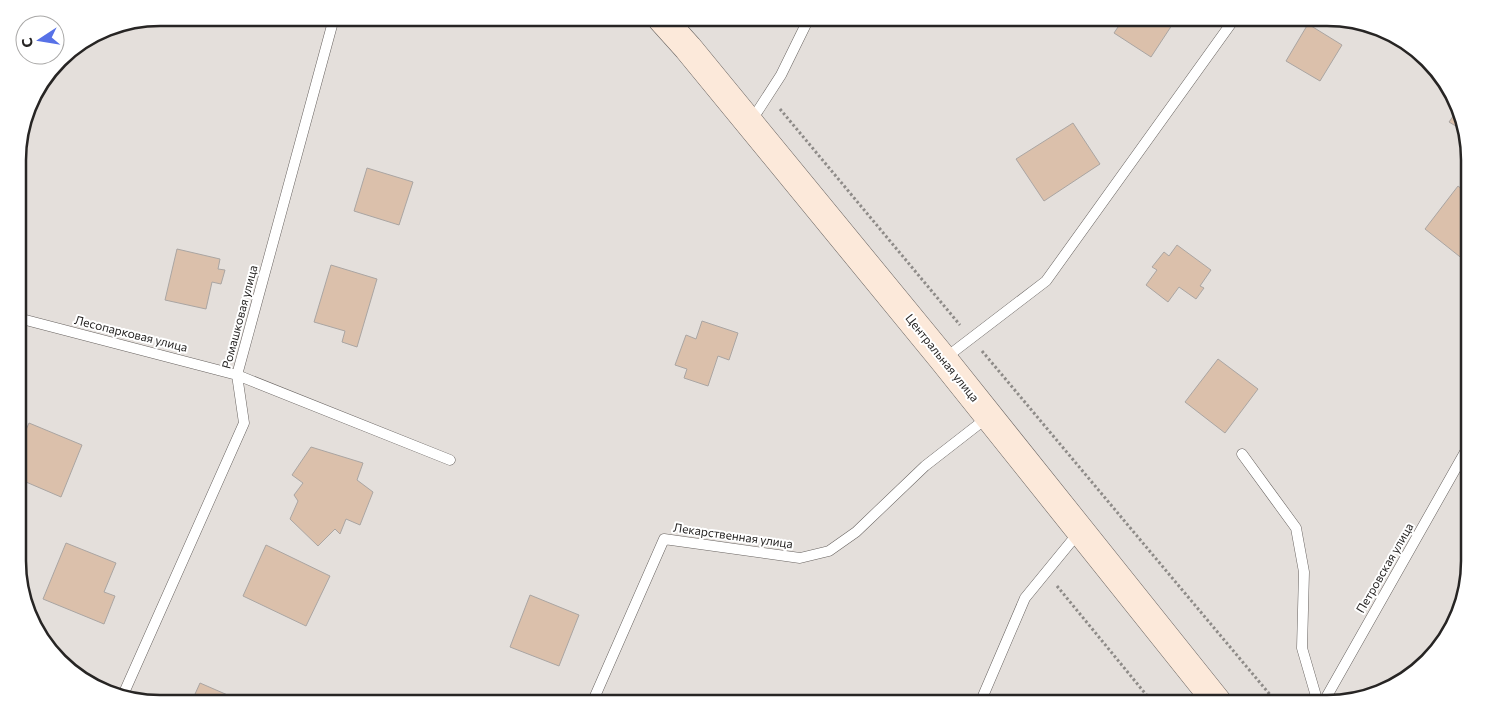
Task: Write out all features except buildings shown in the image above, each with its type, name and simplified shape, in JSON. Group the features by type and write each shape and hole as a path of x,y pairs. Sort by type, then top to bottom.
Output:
{"street":[{"name":"Центральная улица","path":"669,27 943,359 1211,694"}],"lane":[{"path":"750,124 781,75 805,26"},
{"path":"943,359 1046,281 1230,26"},
{"name":"Ромашковая улица","path":"125,690 244,423 237,374 332,27"},
{"name":"Лесопарковая улица","path":"27,320 237,374 450,460"},
{"name":"Лекарственная улица","path":"596,695 664,538 800,558 829,551 856,532 925,466 988,416"},
{"path":"1242,454 1296,528 1304,572 1302,648 1315,694"},
{"name":"Петровская улица","path":"1328,694 1461,459"},
{"path":"984,694 1024,598 1080,531"}],"path":[{"path":"768,95 1270,694"},
{"path":"1046,572 1146,694"}]}
